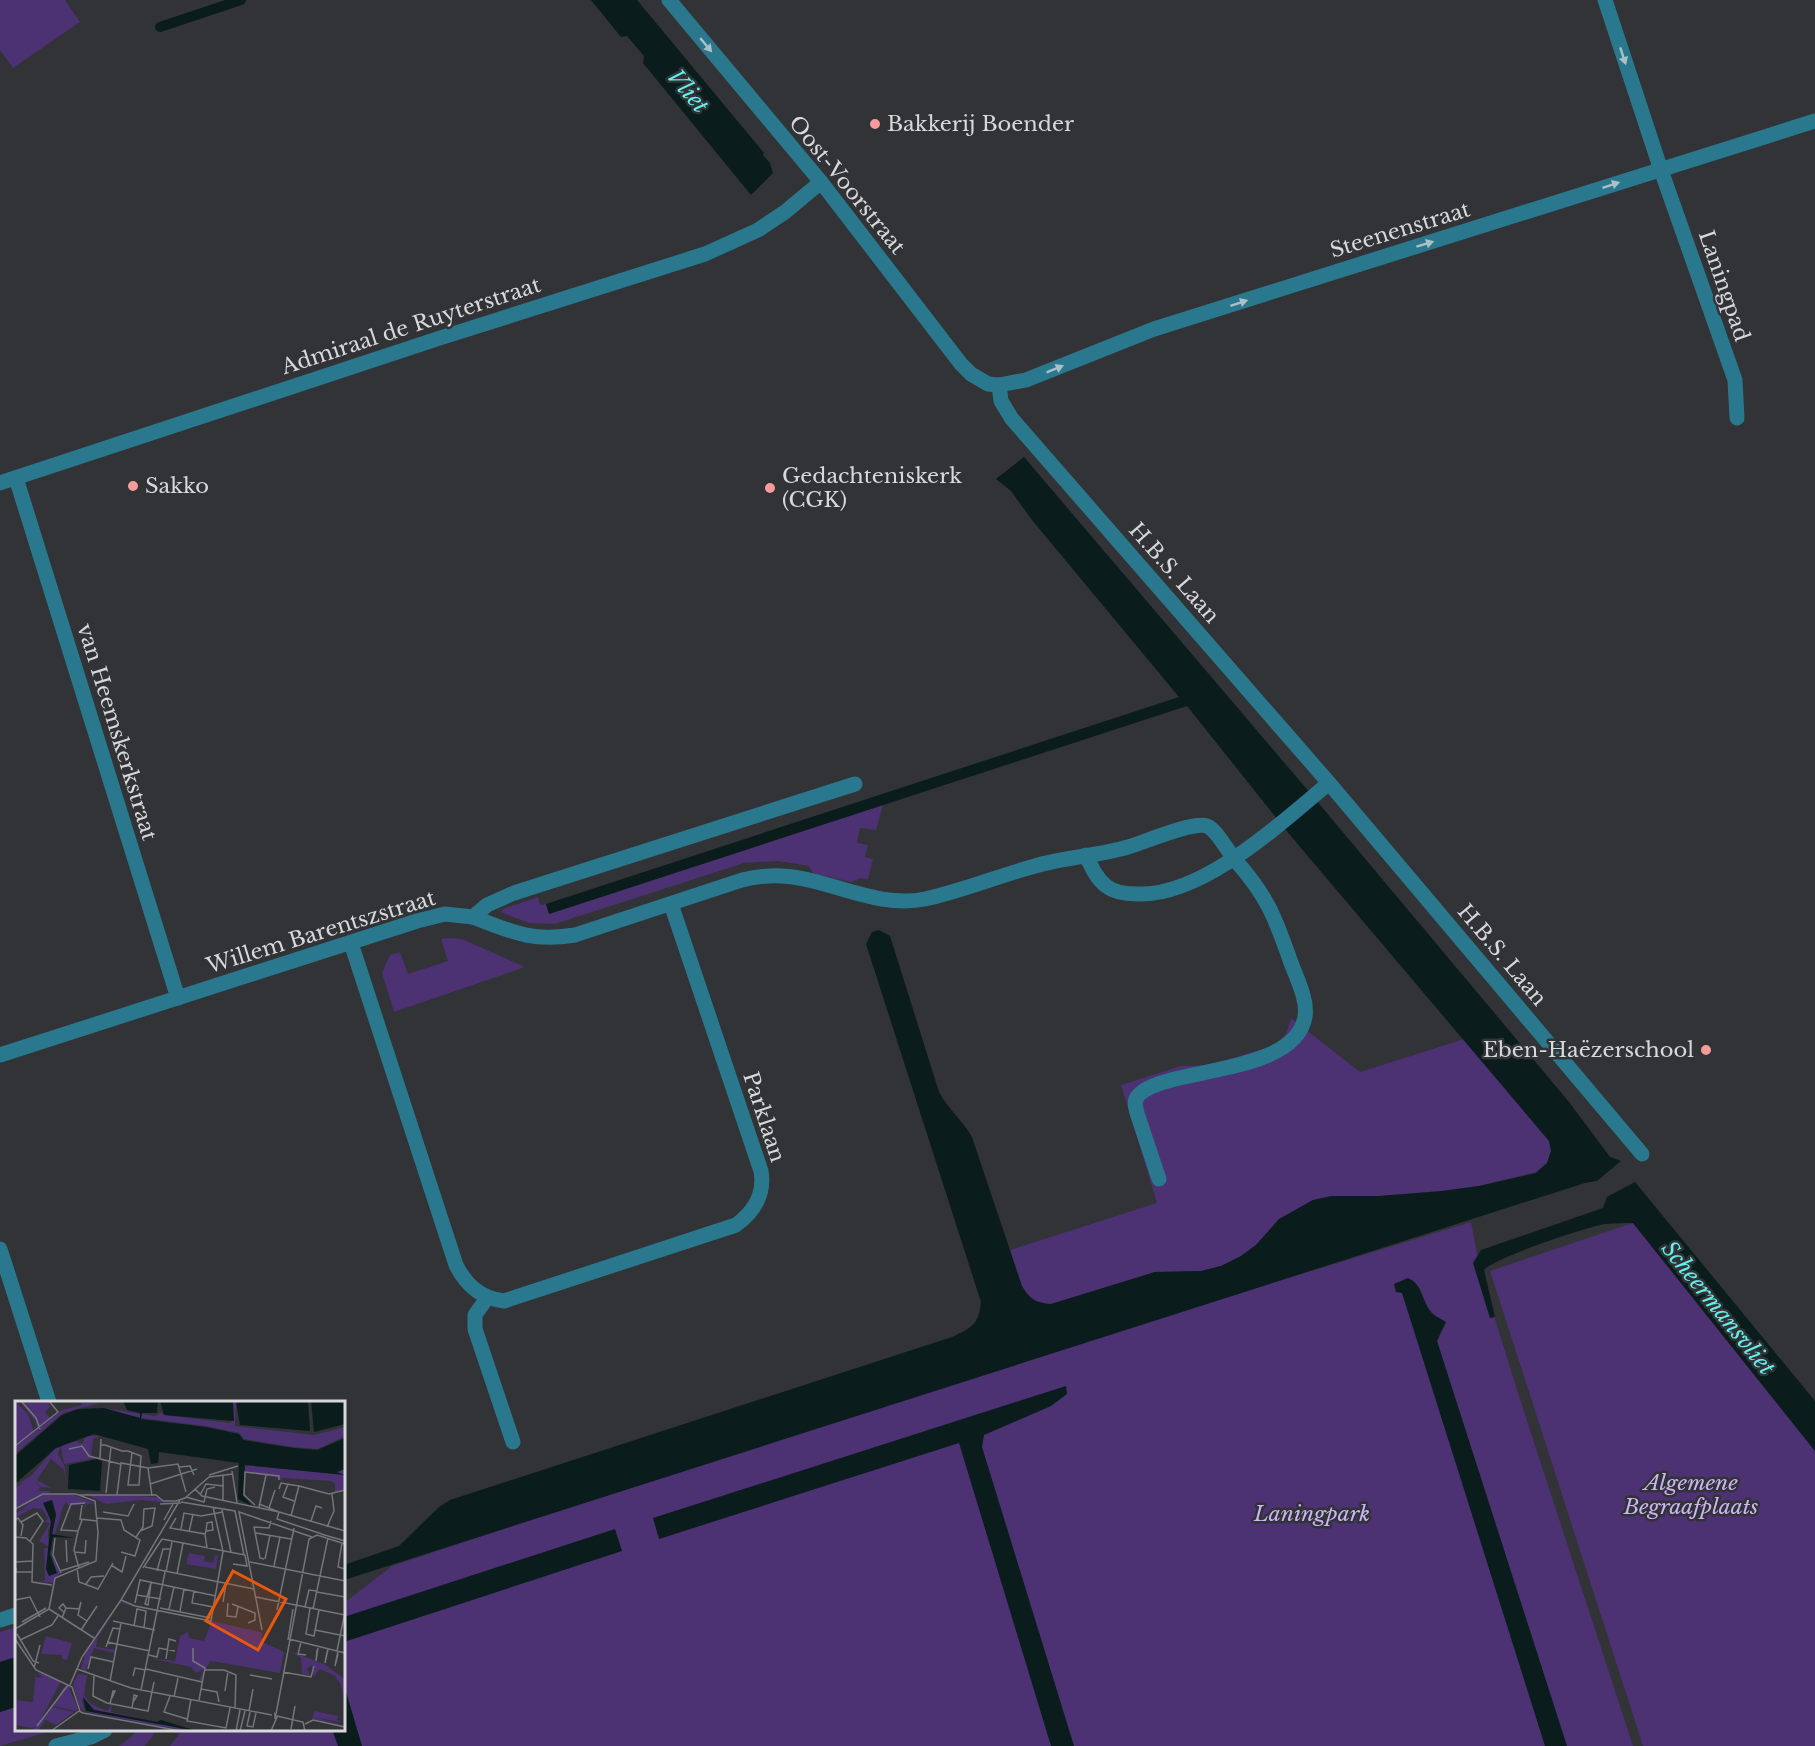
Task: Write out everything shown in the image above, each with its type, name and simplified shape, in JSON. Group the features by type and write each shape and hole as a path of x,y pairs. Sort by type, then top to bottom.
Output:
{"street":[{"name":"Oost-Voorstraat","path":"669,0 821,182 961,364 980,381 999,385"},
{"name":"Laningpad","path":"1605,0 1661,170 1735,380 1737,418"},
{"name":"Steenenstraat","path":"999,385 1026,380 1155,329 1815,121"},
{"name":"Admiraal de Ruyterstraat","path":"0,483 443,337 705,254 758,230 821,182"},
{"name":"H.B.S. Laan","path":"999,385 1002,401 1012,419 1325,787 1642,1154"},
{"name":"van Heemskerkstraat","path":"16,478 178,998"},
{"path":"855,784 514,893 487,905 473,917 527,937 559,938 575,935 742,880 769,876 797,878 885,900 925,899 1035,866 1130,847 1205,825 1214,831 1255,883 1268,904 1303,998 1305,1020 1293,1038 1271,1054 1235,1066 1154,1085 1141,1093 1135,1105 1159,1179"},
{"path":"1086,855 1099,879 1106,886 1121,892 1143,895 1160,893 1188,884 1211,873 1325,787"},
{"name":"Parklaan","path":"487,1298 511,1300 729,1228 749,1214 759,1197 761,1171 671,904"},
{"name":"Willem Barentszstraat","path":"0,1055 431,917 445,915 473,917"},
{"path":"351,943 456,1265 466,1282 487,1298 475,1315 475,1329 513,1442"},
{"path":"0,1249 4,1279 49,1401"},
{"path":"0,1620 15,1615"},
{"path":"56,1746 91,1737 104,1731"}],"green space":[{"path":"0,0 65,0 80,22 13,68 0,50"},
{"path":"883,805 876,830 860,828 857,843 868,845 865,857 873,859 868,879 861,878 851,882 813,873 809,866 778,861 744,863 555,924 528,923 501,912 503,909 538,897 540,905 546,904 549,914"},
{"path":"441,939 462,939 525,967 394,1012 382,973 390,955 400,952 408,974 448,961"},
{"path":"1291,1018 1360,1072 1464,1039 1550,1141 1551,1151 1547,1163 1536,1172 1479,1186 1379,1196 1331,1196 1279,1219 1256,1245 1221,1266 1201,1271 1155,1272 1051,1304 1039,1303 1030,1298 1018,1279 1010,1250 1157,1203 1121,1085 1181,1066 1211,1065 1275,1045 1286,1034"},
{"name":"Laningpark","path":"1471,1222 1481,1274 1633,1746 170,1746 181,1731 345,1731 345,1602 392,1566 916,1392"},
{"name":"Algemene Begraafplaats","path":"1633,1223 1815,1451 1815,1746 1643,1746 1490,1271"},
{"path":"15,1627 15,1657 0,1662 0,1632"},
{"path":"15,1707 15,1731 51,1731 0,1746 0,1712"},
{"path":"136,1731 156,1731 145,1746 119,1746"}],"water":[{"name":"Vliet","path":"591,0 637,0 764,153 773,173 751,195 643,63 644,56 627,36 621,37"},
{"path":"1024,457 1569,1102 1610,1157 1621,1161 1597,1181 345,1580 345,1565 399,1546 439,1507 450,1500 952,1337 973,1325 981,1302 866,944 872,932 879,930 890,936 939,1092 972,1137 1022,1286 1031,1297 1041,1303 1051,1304 1155,1272 1201,1271 1221,1266 1256,1245 1279,1219 1313,1200 1331,1196 1379,1196 1479,1186 1536,1173 1547,1163 1551,1151 1549,1141 1290,835 1187,706 549,914 546,904 1179,697 1032,520 1011,491 996,479"},
{"name":"Scheermansvliet","path":"1635,1182 1815,1401 1815,1451 1633,1223 1605,1224 1579,1231 1522,1251 1491,1265 1484,1270 1495,1317 1490,1318 1473,1263 1481,1250 1603,1208 1607,1197"},
{"path":"1408,1278 1420,1289 1433,1314 1446,1322 1437,1341 1567,1746 1545,1746 1402,1293 1396,1292 1394,1284"},
{"path":"1066,1386 1067,1394 1051,1406 984,1435 982,1447 1074,1746 1051,1746 959,1443 659,1539 653,1518"},
{"path":"615,1529 622,1551 345,1642 345,1617"},
{"path":"15,1657 15,1707 0,1712 0,1662"},
{"path":"345,1688 362,1746 338,1746 333,1732 345,1731"}],"waterway":[{"path":"160,27 241,0"}],"place":[{"name":"Bakkerij Boender","path":"875,124"},
{"name":"Sakko","path":"133,486"},
{"name":"Gedachteniskerk (CGK)","path":"770,488"},
{"name":"Eben-Haëzerschool","path":"1706,1050"}]}
